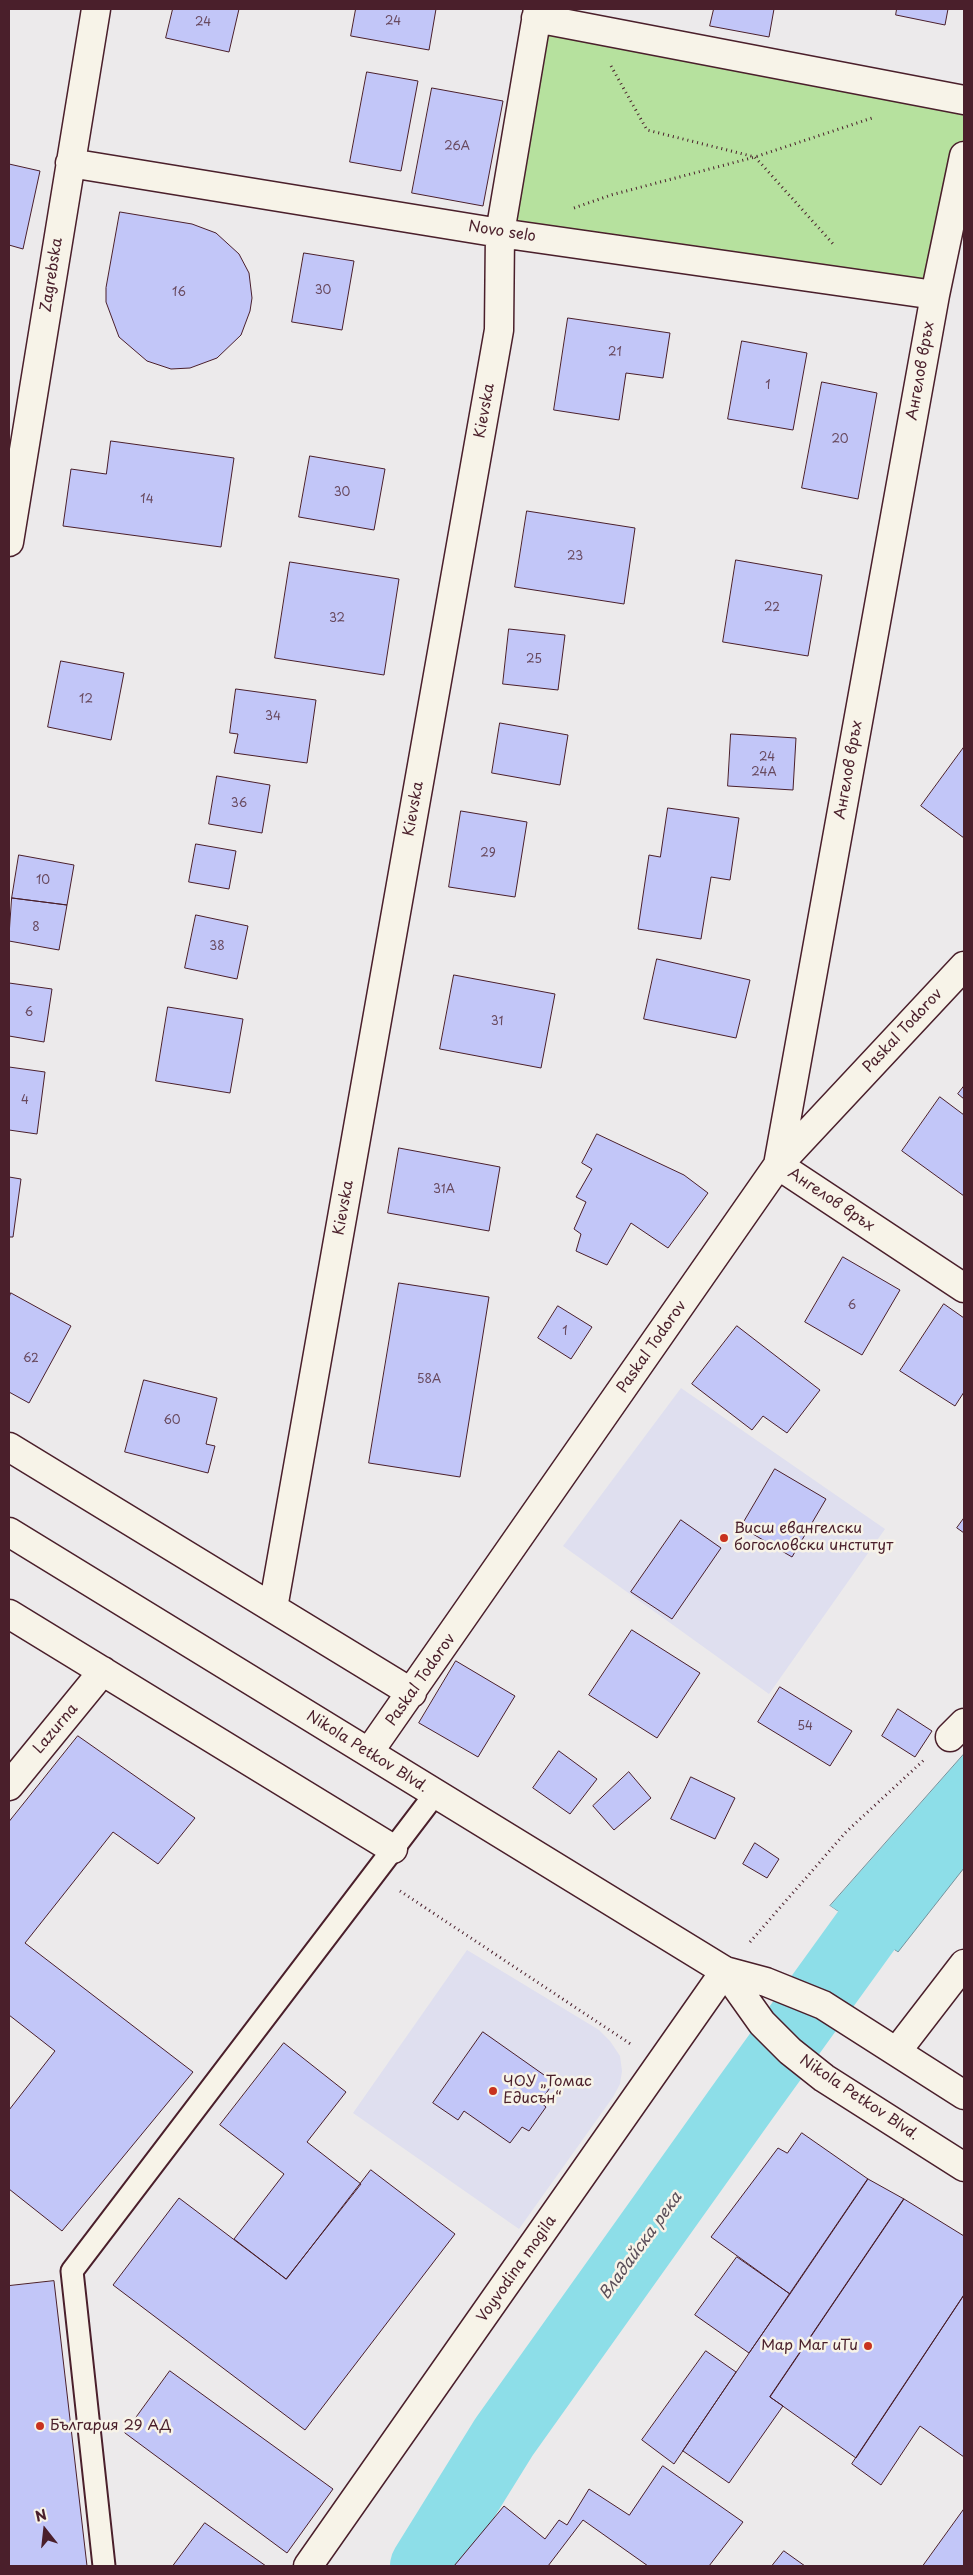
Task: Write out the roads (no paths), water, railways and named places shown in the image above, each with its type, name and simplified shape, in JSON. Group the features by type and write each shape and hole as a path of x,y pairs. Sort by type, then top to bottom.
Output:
{"main road":[{"name":"Zagrebska","path":"9,542 96,9"},
{"path":"537,13 964,100"},
{"name":"Kievska","path":"273,1608 499,330 500,232 537,13"},
{"name":"Ангелов връх","path":"964,156 935,295 778,1165 964,1288"},
{"name":"Novo selo","path":"70,163 500,232 935,295"},
{"name":"Paskal Todorov","path":"369,1752 412,1693 778,1165 964,966"},
{"path":"9,1447 412,1693"},
{"name":"Nikola Petkov Blvd.","path":"9,1532 725,1971 766,1982 823,2005 859,2026 964,2095"},
{"path":"9,1614 393,1849"},
{"name":"Lazurna","path":"9,1786 104,1671"},
{"path":"897,2051 964,1964"},
{"name":"Nikola Petkov Blvd.","path":"725,1971 749,2006 790,2051 824,2078 964,2167"},
{"name":"Voyvodina mogila","path":"308,2566 725,1971"}],"lane":[{"path":"104,2566 72,2271 435,1794"}],"water":[{"path":"964,1754 964,1868 898,1952 830,1906"}],"waterway":[{"name":"Владайска река","path":"424,2566 504,2437 744,2100 866,1931 964,1813"}],"place":[{"name":"Висш евангелски богословски институт","path":"724,1538"},
{"name":"ЧОУ „Томас Едисън“","path":"493,2091"},
{"name":"Мар Маг иТи","path":"868,2346"},
{"name":"България 29 АД","path":"40,2426"}]}
